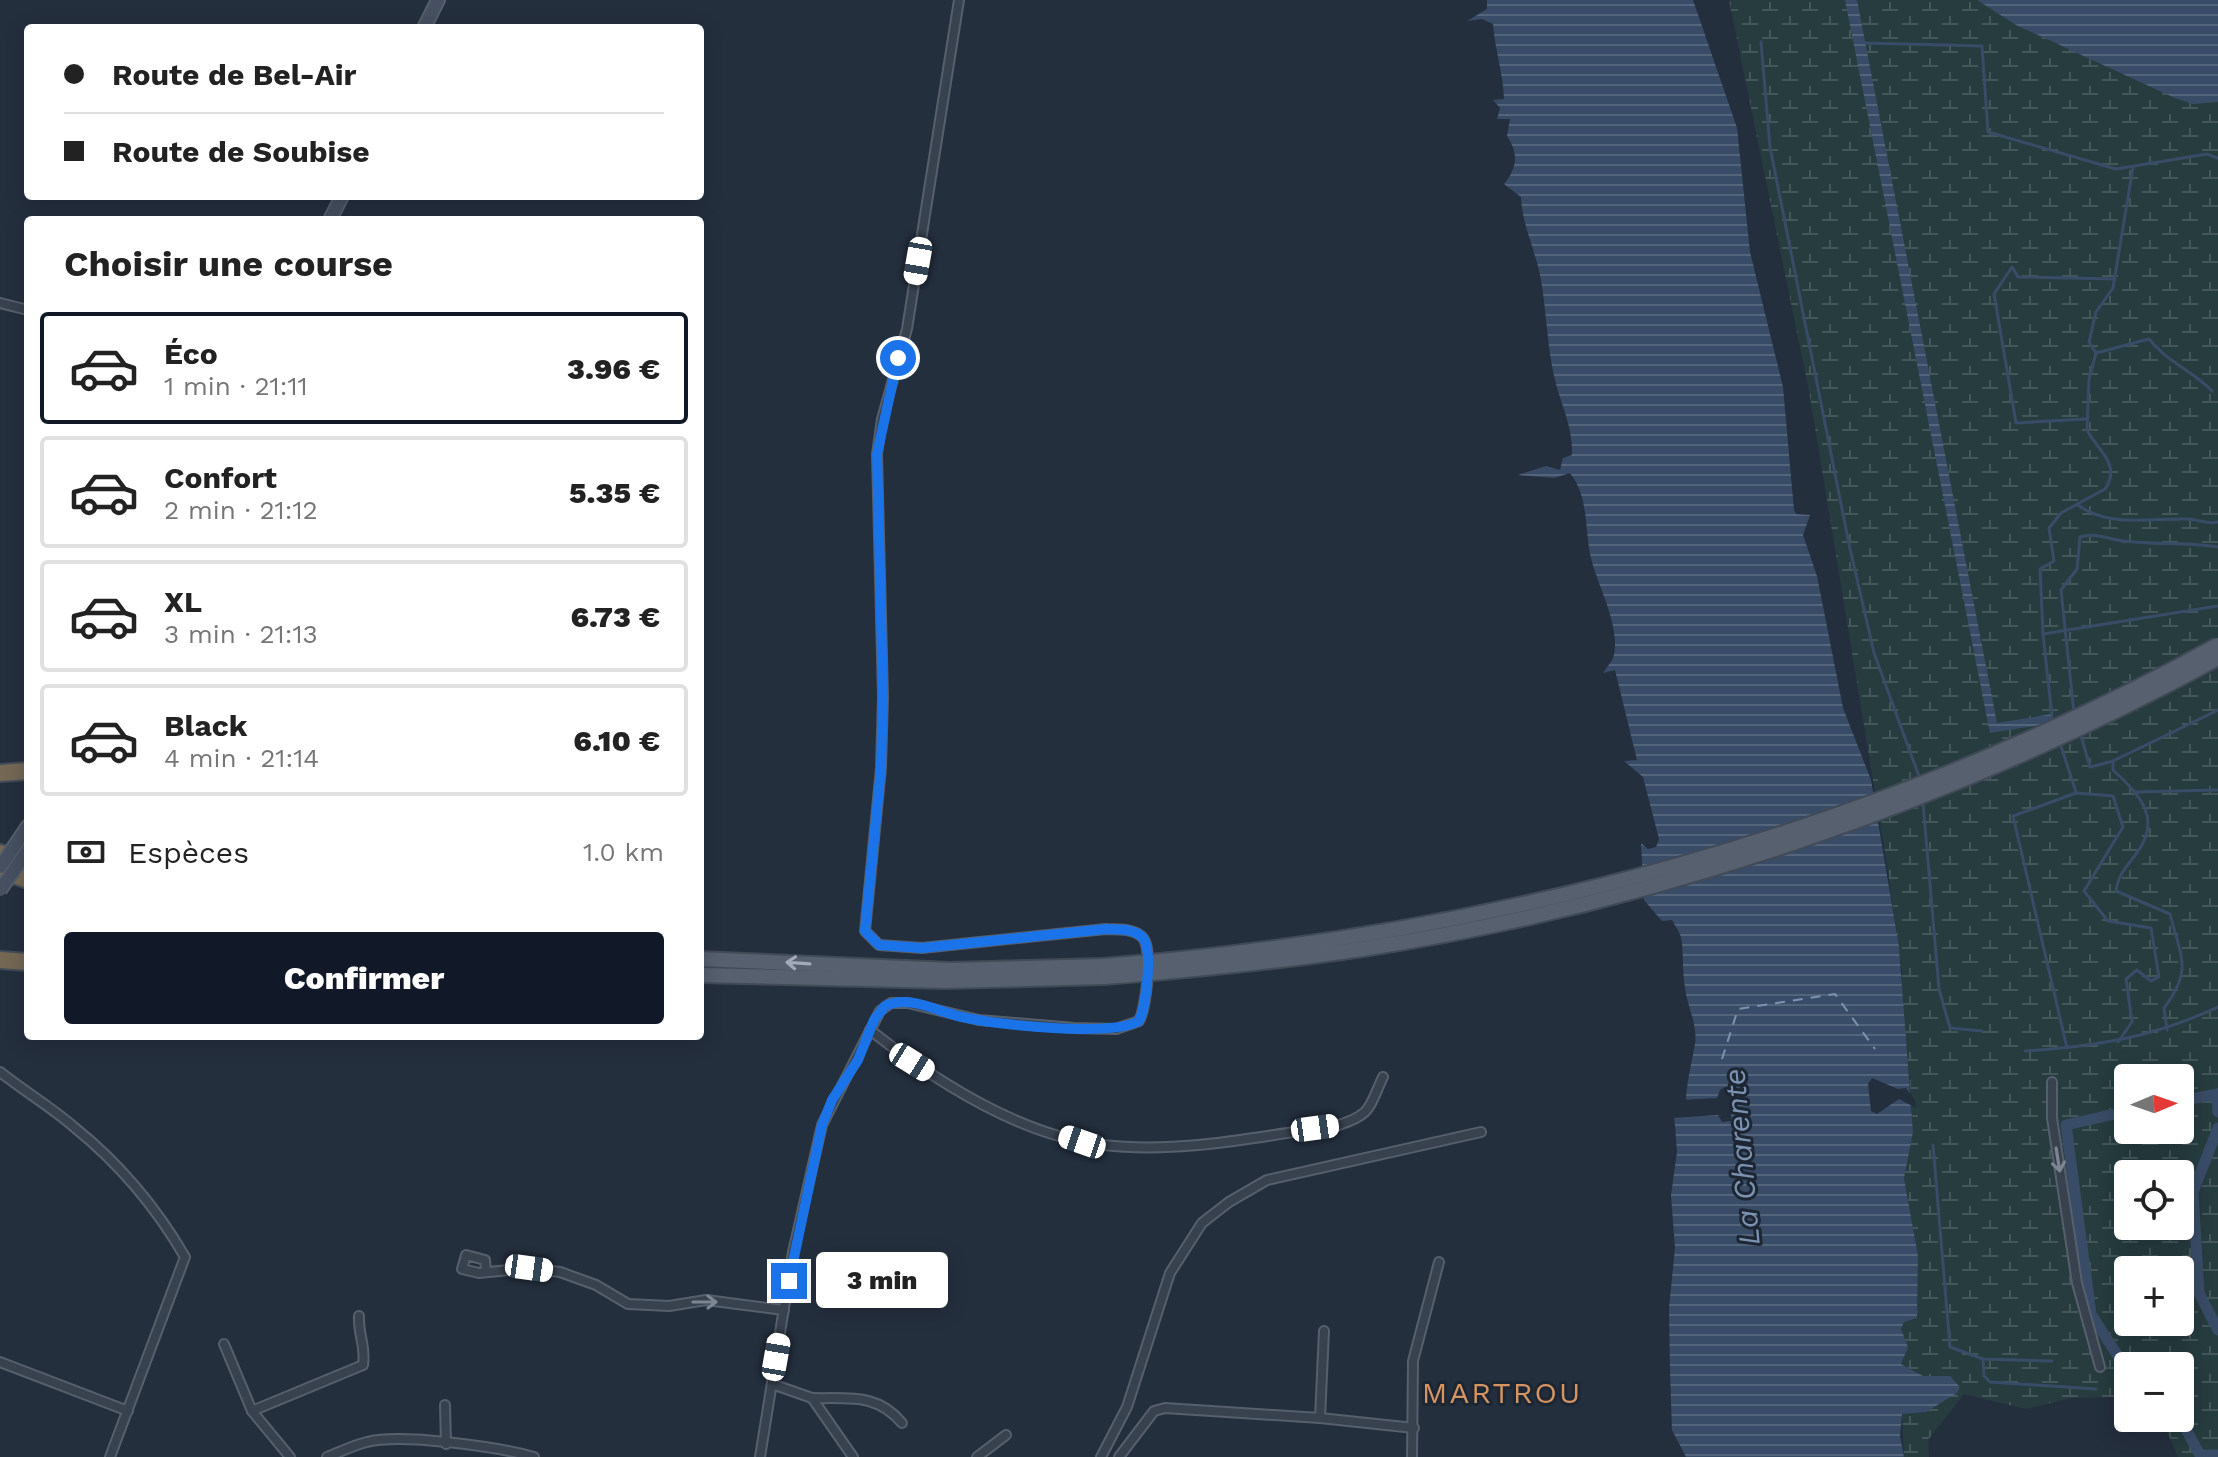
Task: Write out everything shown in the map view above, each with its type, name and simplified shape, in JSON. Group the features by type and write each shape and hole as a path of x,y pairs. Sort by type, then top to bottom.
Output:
{"highway":[{"path":"0,773 24,771"},
{"path":"0,853 24,862"},
{"path":"0,868 24,878"},
{"path":"0,960 24,962"}],"main road":[{"path":"426,24 438,0"},
{"path":"704,959 951,970 1104,972 1418,927 1542,901 1678,865 1850,809 1980,759 2127,692 2218,645"},
{"path":"704,975 945,981 1212,968 1364,949 1494,924 1658,883 1838,825 1968,776 2112,712 2218,658"},
{"path":"0,868 24,832"},
{"path":"0,890 24,856"}],"street":[{"path":"760,1457 793,1252 822,1125 832,1100 858,1060 880,1011 896,1002 979,1020 1074,1028 1128,1028 1139,1021 1145,1009 1147,950 1144,939 1134,932 1106,929 922,948 879,945 869,938 864,922 881,768 883,697 877,454 882,419 907,329 959,0"},
{"path":"0,303 24,309"},
{"path":"870,1030 912,1062 988,1108 1082,1142 1104,1146 1197,1145 1339,1125 1358,1119 1372,1107 1383,1077"},
{"path":"0,1072 75,1127 114,1161 138,1187 185,1257 110,1457"},
{"path":"2052,1082 2052,1118 2077,1283 2100,1367"},
{"path":"1101,1457 1127,1407 1170,1273 1202,1223 1229,1202 1267,1180 1481,1132"},
{"path":"1412,1457 1413,1361 1439,1262"},
{"path":"486,1271 529,1268 560,1272 596,1285 628,1304 669,1306 706,1300 784,1310"},
{"path":"252,1411 363,1365 365,1350 358,1332 359,1316"},
{"path":"1320,1418 1324,1331"},
{"path":"224,1344 252,1411 290,1457"},
{"path":"0,1362 128,1411"},
{"path":"772,1384 812,1398 868,1399 888,1406 902,1423"},
{"path":"812,1398 853,1457"},
{"path":"445,1405 446,1444"},
{"path":"1119,1457 1154,1411 1165,1408 1320,1418 1414,1428"},
{"path":"977,1457 1006,1435"},
{"path":"327,1457 369,1441 508,1450 534,1457"}],"green space":[{"path":"1729,0 2218,0 2218,1457 2178,1457 2167,1432 2194,1432 2194,1352 2114,1352 2114,1397 2071,1398 2026,1409 1964,1394 1928,1440 1929,1457 1904,1457 1902,1414 1926,1412 1950,1395 1950,1376 1923,1376 1901,1364 1908,1347 1901,1330 1904,1322 1917,1318 1918,1256 1904,1178 1913,1132 1911,1093 1900,997 1902,971 1809,391"}],"water":[{"name":"La Charente","path":"1487,0 1693,0 1737,128 1750,252 1783,387 1794,510 1796,514 1810,515 1803,535 1817,576 1843,708 1871,780 1899,947 1913,1132 1904,1178 1918,1256 1917,1318 1904,1322 1901,1329 1908,1347 1901,1364 1923,1376 1950,1376 1960,1387 1957,1393 1926,1412 1902,1414 1900,1436 1904,1457 1686,1457 1672,1430 1669,1308 1675,1248 1671,1195 1677,1152 1674,1113 1686,1111 1695,1030 1685,988 1680,935 1672,920 1662,921 1644,900 1641,843 1648,849 1656,847 1659,839 1643,777 1624,761 1637,760 1615,670 1603,673 1613,658 1614,635 1592,562 1581,493 1570,473 1554,478 1518,475 1546,466 1560,470 1563,458 1572,455 1572,446 1553,371 1541,280 1521,197 1504,184 1514,167 1515,155 1507,136 1510,119 1497,119 1500,108 1493,100 1504,99 1493,24 1482,19 1467,21 1487,9"},
{"path":"1845,0 1857,0 1997,723 2052,714 2053,723 1990,733"},
{"path":"1977,0 2218,0 2218,102 2193,104 2175,98 2016,25"}],"pier":[{"path":"1872,1078 1898,1089 1906,1088 1915,1100 1916,1108 1899,1099 1877,1114 1871,1111 1868,1084"},
{"path":"1725,1087 1732,1093 1731,1121 1722,1122 1718,1115 1671,1118 1672,1110 1682,1108 1681,1100 1717,1098"}],"waterway":[{"path":"1761,42 1770,147 1849,544 1874,653 1920,779"},
{"path":"1865,43 1982,46 1988,132 2116,169 2207,154 2218,158"},
{"path":"2096,353 2089,342 2096,312 2113,288 2133,167"},
{"path":"2085,419 2016,423 1994,294 2012,267 2018,277 2115,279"},
{"path":"2043,634 2040,569 2054,561 2049,528 2061,513 2105,489 2110,480 2111,472 2106,458 2087,430 2089,379 2096,353 2149,339 2212,391"},
{"path":"2078,505 2103,517 2116,519 2218,522"},
{"path":"2074,713 2061,590 2077,569 2080,537 2218,547"},
{"path":"2052,716 2043,634 2218,606"},
{"path":"2167,1030 2164,1008 2179,983 2181,953 2170,914 2116,891 2121,875 2144,841 2148,819 2139,798 2113,770 2113,761 2218,710"},
{"path":"2080,732 2090,767 2113,761"},
{"path":"2060,743 2076,792"},
{"path":"2135,792 2218,790"},
{"path":"2067,1048 2013,816 2076,793 2113,796 2123,827 2084,891 2108,921 2151,928 2159,977 2151,981 2137,970 2126,979 2132,1022 2118,1042"},
{"path":"1923,803 1939,989 1950,1028 1982,1031"},
{"path":"2025,1051 2124,1039 2170,1026 2218,1007"},
{"path":"2217,1094 2218,1112"},
{"path":"2194,1098 2218,1094"},
{"path":"2114,1114 2066,1125 2091,1314 2115,1352"},
{"path":"2218,1128 2193,1192 2199,1293 2218,1330"},
{"path":"1933,1145 1950,1347 1983,1359 2052,1361"},
{"path":"1983,1360 1984,1376 1990,1382 2096,1389"},
{"path":"2188,1432 2200,1455 2218,1455"}],"ferry route":[{"path":"1722,1059 1738,1009 1835,994 1875,1049"}],"district":[{"name":"MARTROU","path":"1502,1393"}],"route":[{"path":"789,1281 822,1125 832,1100 858,1060 874,1020 885,1006 896,1002 908,1003 979,1020 1116,1029 1128,1028 1139,1021 1145,1009 1147,950 1144,939 1134,932 1106,929 922,948 879,945 865,931 881,768 883,697 877,454 882,419 898,358"}]}
